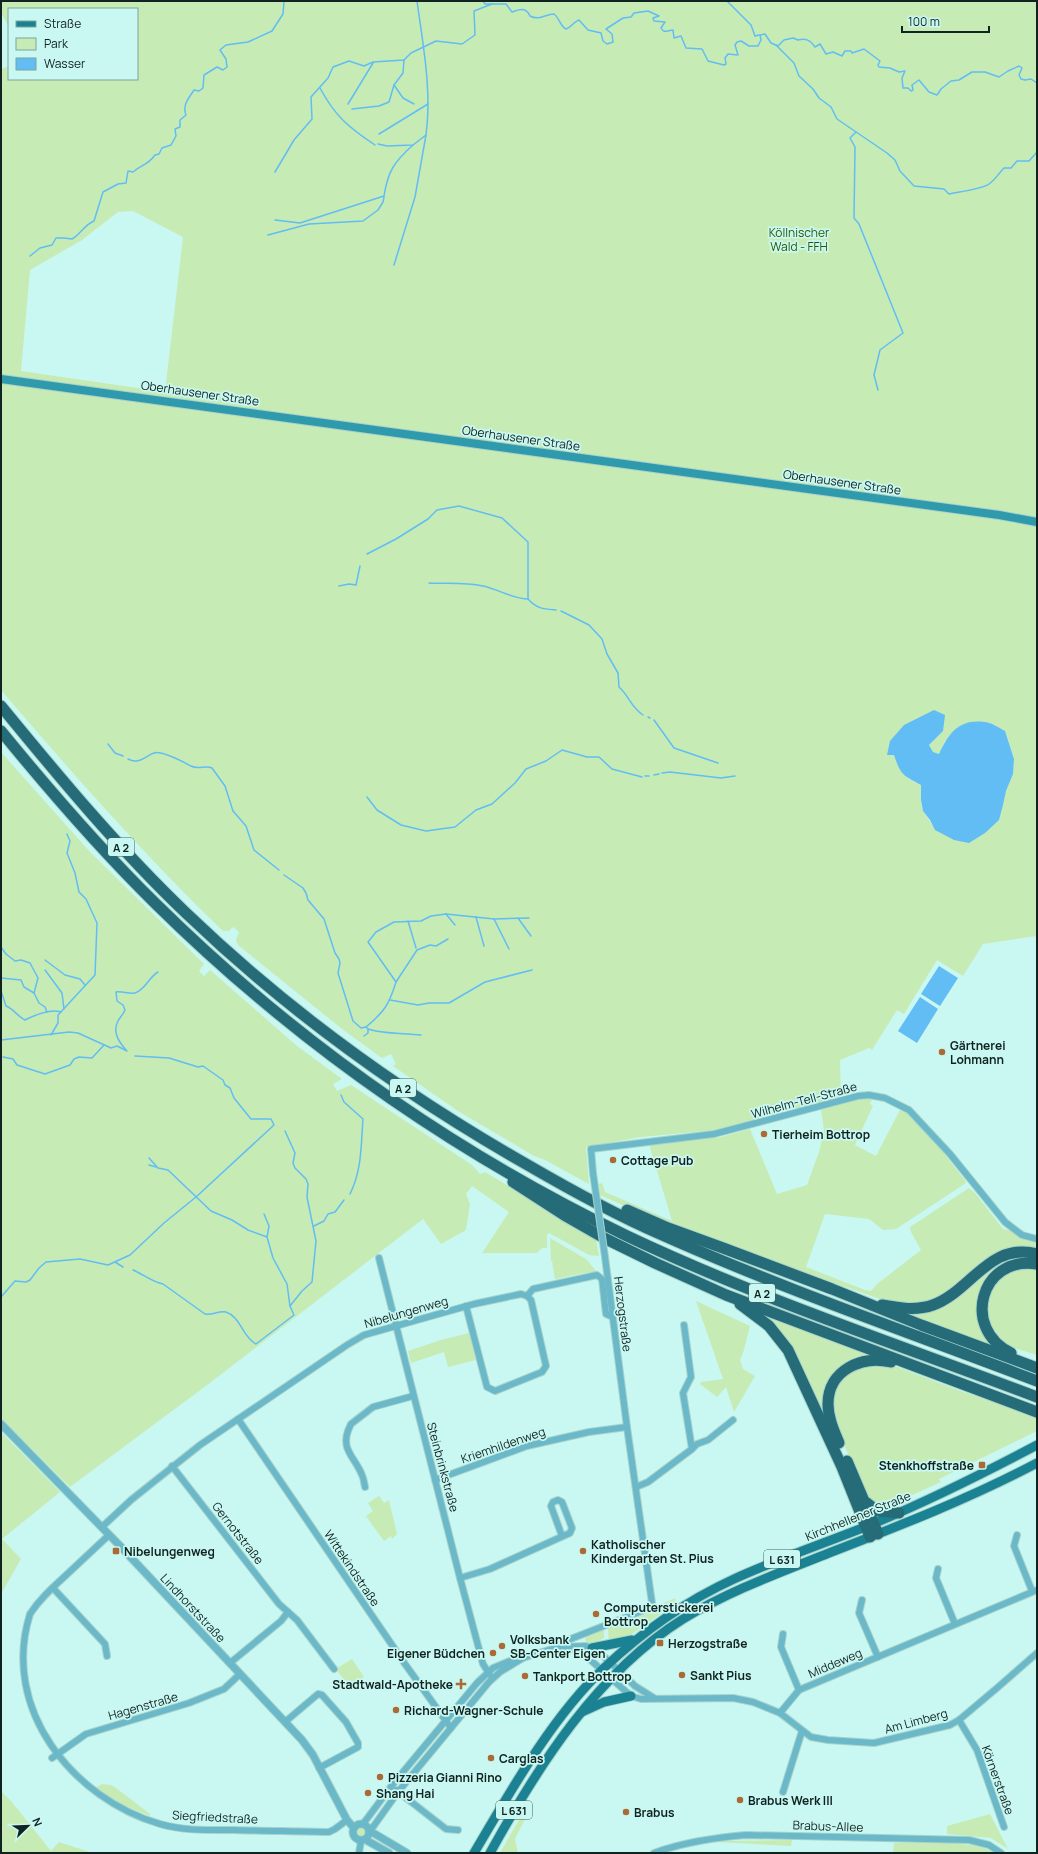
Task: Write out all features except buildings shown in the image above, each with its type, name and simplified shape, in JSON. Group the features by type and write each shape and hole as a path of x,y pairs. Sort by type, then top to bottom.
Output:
{"highway":[{"name":"A 2","path":"1,706 45,760 124,851 186,913 238,960 326,1033 388,1079 469,1132 560,1184 658,1234 740,1268 1037,1381"},
{"name":"A 2","path":"1,731 112,859 166,914 230,974 332,1057 405,1108 497,1166 595,1220 695,1266 1037,1397"},
{"path":"497,1166 513,1182 564,1215 600,1236 655,1263 726,1294 1037,1412"},
{"path":"560,1184 576,1185 605,1200 668,1228 832,1289 921,1326 1037,1367"},
{"path":"832,1289 881,1305 914,1309 925,1307 951,1296 984,1267 996,1259 1021,1252 1037,1254"},
{"path":"1037,1264 1014,1265 994,1278 984,1293 981,1313 989,1333 1002,1349 1037,1367"},
{"path":"726,1294 769,1326 788,1350 874,1536"},
{"path":"870,1525 865,1500 831,1420 828,1403 831,1388 846,1368 865,1360 885,1361 921,1373 932,1373"},
{"path":"865,1500 870,1507 877,1511 899,1513"}],"main road":[{"name":"Oberhausener Straße","path":"1,379 1000,515 1037,522"},
{"name":"Kirchhellener Straße","path":"474,1853 515,1784 546,1737 602,1669 636,1640 693,1600 734,1579 899,1513 959,1485 1037,1445"},
{"name":"Kirchhellener Straße","path":"490,1853 525,1792 579,1714 611,1678 670,1628 720,1598 874,1536 1036,1464"},
{"path":"592,1648 636,1640"},
{"path":"579,1714 604,1702 631,1696"}],"street":[{"name":"Wilhelm-Tell-Straße","path":"591,1149 714,1134 858,1096 878,1096 909,1110 950,1154 1005,1222 1022,1235 1037,1239"},
{"name":"Herzogstraße","path":"564,1646 568,1640 651,1607 653,1600 627,1428 605,1257 592,1173 591,1149"},
{"name":"Steinbrinkstraße","path":"379,1258 413,1396 483,1664 492,1678"},
{"name":"Nibelungenweg","path":"527,1296 533,1289 597,1276 602,1279 606,1314 613,1317"},
{"name":"Nibelungenweg","path":"102,1527 172,1466 347,1344 364,1335 397,1327 466,1306 521,1294 527,1296 531,1300 546,1366 542,1372 495,1391 487,1386 466,1306"},
{"path":"684,1325 690,1378 684,1393 692,1449"},
{"path":"365,1487 362,1474 347,1448 345,1438 351,1424 373,1407 413,1396"},
{"name":"Wittekindstraße","path":"238,1419 445,1722 451,1728"},
{"path":"636,1487 648,1482 697,1444 708,1440 733,1420"},
{"name":"Lindhorststraße","path":"1,1424 102,1527 308,1747 347,1820 354,1828"},
{"name":"Kriemhildenweg","path":"435,1480 527,1446 589,1432 627,1428"},
{"name":"Gernotstraße","path":"172,1466 288,1612 297,1620 334,1669"},
{"path":"460,1578 490,1569 570,1533 572,1528 562,1502 558,1500 553,1502 551,1506 562,1536"},
{"path":"17,1645 30,1614 41,1600 109,1535"},
{"name":"Middeweg","path":"780,1713 799,1690 1035,1590 1014,1546 1017,1535"},
{"path":"938,1569 936,1578 955,1624"},
{"path":"53,1588 105,1644 107,1656"},
{"name":"Middeweg","path":"862,1600 859,1613 878,1657"},
{"path":"230,1663 281,1621 288,1612"},
{"name":"Middeweg","path":"783,1634 781,1647 799,1690"},
{"path":"359,1853 363,1840 369,1836 370,1830 398,1792 492,1678 523,1658 543,1650 564,1646 586,1646 592,1648 635,1686 654,1698"},
{"path":"564,1646 586,1656 631,1696"},
{"name":"Am Limberg","path":"631,1696 641,1699 733,1698 753,1702 780,1713 802,1732 811,1737 874,1743 940,1728 959,1720 1037,1653"},
{"path":"389,1853 354,1836 354,1828 363,1824 391,1787 488,1672 501,1664 517,1658 523,1658"},
{"name":"Hagenstraße","path":"50,1756 86,1734 170,1710 224,1688 240,1674"},
{"path":"285,1722 318,1694 322,1695 346,1722 355,1737 358,1747 320,1768"},
{"name":"Körnerstraße","path":"959,1720 977,1750 1004,1827"},
{"path":"783,1792 802,1732"},
{"name":"Siegfriedstraße","path":"50,1756 87,1790 109,1804 160,1824 182,1828 215,1830 329,1832 335,1830 347,1820"},
{"path":"391,1787 446,1829 458,1830"},
{"path":"363,1824 407,1853"},
{"name":"Brabus-Allee","path":"654,1853 689,1842 716,1837 746,1835 969,1840 989,1845 1001,1853"}],"green space":[{"name":"Köllnischer Wald - FFH","path":"1,1 1037,1 1037,936 983,944 963,976 937,960 904,1014 897,1010 872,1050 869,1048 840,1060 841,1097 716,1130 641,1137 586,1147 589,1184 545,1160 534,1156 458,1111 393,1066 396,1064 391,1054 382,1058 342,1029 238,945 236,940 239,932 233,927 229,931 223,931 165,873 109,813 1,690 1,69 8,66 8,80 138,80 138,8 8,8 8,25 1,13","holes":["133,211 183,237 165,392 21,371 30,270 82,240 118,212","943,731 929,745 933,752 939,754 945,741 1005,731 1014,759 1013,774 1006,791 999,820 935,830 922,808 921,785 903,774 894,755 887,755"]},
{"path":"1,752 90,852 204,964 199,971 204,976 210,970 297,1046 342,1079 333,1084 337,1091 351,1085 472,1165 480,1174 485,1172 596,1239 599,1256 589,1255 549,1233 547,1235 547,1248 542,1248 537,1253 482,1253 509,1212 472,1186 466,1194 470,1204 466,1230 441,1244 423,1219 211,1382 70,1487 1,1418"},
{"path":"858,1099 872,1099 870,1104 873,1106 855,1145 876,1156 901,1108 927,1132 966,1183 896,1229 883,1230 869,1219 825,1214 806,1267 871,1291 877,1284 921,1250 911,1232 910,1227 969,1188 975,1193 1003,1229 1009,1229 1023,1238 1037,1241 1037,1251 1012,1250 955,1289 923,1304 894,1304 654,1219 600,1195 599,1184 602,1183 605,1192 672,1221 649,1144 721,1137 750,1129 777,1194 807,1185 819,1152 824,1130 821,1110"},
{"path":"550,1238 586,1259 597,1272 555,1279 552,1262 554,1261 551,1261"},
{"path":"1016,1256 1037,1257 1024,1260 982,1292 994,1346 904,1312 921,1310 986,1268"},
{"path":"1037,1267 1037,1355 1001,1341 992,1330 987,1310 988,1300 992,1291 1003,1275 1015,1269"},
{"path":"696,1301 750,1326 740,1360 743,1369 755,1376 734,1412 726,1387 717,1397 700,1384 701,1382 723,1379"},
{"path":"753,1308 878,1355 836,1374 830,1429 800,1366"},
{"path":"469,1333 476,1360 448,1367 444,1352 411,1363 408,1351 441,1340"},
{"path":"860,1364 890,1365 897,1367 963,1392 1037,1416 1037,1419 1035,1419 1037,1420 1037,1431 939,1479 941,1482 897,1502 884,1502 875,1505 867,1497 837,1429 831,1400 838,1381"},
{"path":"1,1432 60,1492 2,1539 21,1559 1,1594"},
{"path":"379,1496 384,1503 389,1500 397,1534 392,1539 391,1536 384,1541 366,1516 373,1511 368,1503"},
{"path":"675,1598 676,1603 629,1636 609,1644 608,1628 649,1613 655,1607"},
{"path":"604,1630 604,1638 593,1644 586,1642 585,1638 588,1636"},
{"path":"352,1659 364,1677 349,1687 336,1669"},
{"path":"102,1784 111,1785 116,1788 150,1814 150,1816 111,1800 95,1788"},
{"path":"1,1791 11,1801 51,1851 59,1842 93,1853 1,1853"},
{"path":"523,1813 527,1815 515,1839 518,1853 500,1853"},
{"path":"990,1814 1008,1849 991,1838 947,1834 947,1826"},
{"path":"360,1828 364,1828 366,1832 364,1836 360,1836 358,1834 358,1830"},
{"path":"792,1840 791,1846 715,1842 722,1841"},
{"path":"932,1842 961,1844 986,1849 994,1853 893,1853 894,1843"}],"water":[{"path":"934,710 945,715 943,731 929,745 933,752 939,754 951,734 961,725 975,722 987,722 1005,731 1014,759 1013,774 1006,791 999,820 985,833 969,843 954,840 935,830 923,811 921,785 903,774 894,755 887,755 890,741 904,725"},
{"path":"939,966 958,978 940,1006 921,994"},
{"path":"920,997 938,1009 917,1043 898,1031"}],"waterway":[{"path":"30,256 40,248 52,245 56,238 72,239 75,237 94,221 103,192 118,184 126,183 128,171 133,172 155,155 159,154 162,148 171,145 176,136 175,129 180,127 180,120 186,115 185,105 188,99 194,90 199,91 203,88 204,75 217,67 223,70 227,67 226,59 220,50 226,45 248,42 272,31 283,14 284,1"},
{"path":"378,144 387,146 413,145 426,135 428,118 427,85 417,1"},
{"path":"483,1 485,4 506,4 512,12 525,10 530,16 537,18 554,14 562,26 566,29 579,20 588,30 601,33 603,41 607,44 613,42 612,34 606,29 623,18 631,17 634,13 648,11 659,16 653,18 654,21 665,22 661,28 663,31 673,30 674,38 681,36 686,48 702,49 708,61 724,65 726,64 725,58 728,54 738,55 735,45 737,42 741,41 749,46 758,46 761,40 760,35 765,34 771,43 778,46 784,40 793,38 798,40 808,40 815,47 820,44 826,54 833,52 842,56 845,51 851,51 852,53 864,49 880,61 878,65 879,67 890,68 899,72 905,71 902,78 903,88 908,88 911,91 913,90 912,85 919,80 929,92 937,95 941,89 951,81 959,80 972,72 985,72 999,77 1019,66 1022,68 1019,75 1021,79 1031,79 1037,83"},
{"path":"727,1 751,25 755,36 759,35"},
{"path":"275,172 294,140 312,119 311,97 328,78 333,67 349,61 364,66 373,62 404,60 411,53 436,41 462,44 475,35 474,11 492,4"},
{"path":"776,45 794,63 799,76 813,89 819,98 831,107 837,119 887,153 895,160 900,171 914,186 944,189 949,194 986,186 1004,168 1011,168 1017,161 1029,161 1037,152"},
{"path":"352,109 379,106 389,102 394,85 403,73 404,60"},
{"path":"348,104 373,63"},
{"path":"394,85 403,98 414,104"},
{"path":"320,88 337,114 357,132 375,145"},
{"path":"379,134 428,104"},
{"path":"856,132 850,138 855,147 854,218 859,224 903,333 880,350 874,375 878,390"},
{"path":"394,265 415,197 426,135"},
{"path":"275,220 300,223 384,196 390,173 401,157 413,145"},
{"path":"268,235 309,224 363,221 378,210 384,197"},
{"path":"367,554 396,539 428,519 437,510 459,506 502,518 528,542 528,599"},
{"path":"339,586 349,584 356,585 360,566"},
{"path":"429,583 483,586 522,599 528,599 534,605 541,608 556,610"},
{"path":"561,611 589,625 602,639 607,654 618,673 619,687 626,694 635,708 643,715"},
{"path":"654,720 674,748 718,763"},
{"path":"108,744 115,753 123,756"},
{"path":"367,797 377,810 401,825 426,831 455,827 476,810 492,804 515,783 526,769 546,761 562,750 587,757 599,757 612,769 642,777"},
{"path":"128,759 132,761 139,761 151,754 162,753 194,767 212,768 225,786 233,811 246,826 254,850 279,870"},
{"path":"662,773 670,772 721,778 735,776"},
{"path":"654,775 659,774"},
{"path":"51,1035 58,1023 58,1015 95,975 97,923 86,899 79,892 75,873 67,853 70,841 67,834"},
{"path":"284,875 303,888 308,900 324,919 335,953 339,959 340,963 338,973 353,1021 361,1028 366,1027 368,1029 368,1033 364,1036"},
{"path":"446,914 455,925"},
{"path":"366,1027 385,1008 391,997 396,982 368,942 376,932 394,922 421,921 431,916 446,914 494,919 529,918"},
{"path":"476,917 484,946"},
{"path":"518,918 531,936"},
{"path":"494,919 509,949"},
{"path":"408,921 416,948"},
{"path":"396,982 417,950 430,945 436,946 448,939"},
{"path":"1,947 6,954 15,961 21,960 30,963 38,978 34,993"},
{"path":"45,960 65,975 80,979 85,985"},
{"path":"45,970 62,993 64,1009"},
{"path":"390,1000 418,1005 429,1003 449,1003 485,982 532,970"},
{"path":"126,1050 121,1044 116,1033 116,1025 125,1010 123,1005 117,1001 116,992 135,993 158,972"},
{"path":"1,978 21,980 24,987 34,993 39,1003 45,1007 47,1012"},
{"path":"1,991 6,1006 25,1020 47,1011 61,1012"},
{"path":"368,1029 387,1033 421,1035"},
{"path":"1,1040 69,1032 78,1033 111,1048 117,1046 127,1051"},
{"path":"3,1057 13,1059 17,1065 45,1074 70,1065 74,1059 79,1057 92,1058 104,1045"},
{"path":"1,1297 15,1281 26,1282 30,1280 39,1268 46,1262 80,1259 108,1265 130,1255 274,1125 271,1119 251,1119 234,1098 230,1088 225,1085 223,1080 203,1066 198,1067 169,1058 135,1056"},
{"path":"341,1095 344,1102 363,1119 359,1167 350,1194"},
{"path":"133,1270 155,1282 163,1284 205,1314 226,1312 231,1315 235,1318 251,1341 256,1344 294,1315 290,1306 302,1291 312,1282 316,1241 307,1197 308,1184 306,1179 295,1168 293,1163 295,1153 285,1131"},
{"path":"149,1158 158,1168 168,1170 211,1211 232,1220 248,1230 267,1237 273,1258 287,1284 290,1306"},
{"path":"149,1165 156,1167"},
{"path":"314,1226 324,1221 328,1214 335,1212 344,1200"},
{"path":"264,1214 269,1226 267,1237"},
{"path":"115,1262 123,1267"}],"place":[{"name":"Gärtnerei Lohmann","path":"942,1052"},
{"name":"Tierheim Bottrop","path":"764,1134"},
{"name":"Cottage Pub","path":"613,1160"},
{"name":"Stenkhoffstraße","path":"982,1465"},
{"name":"Nibelungenweg","path":"116,1551"},
{"name":"Katholischer Kindergarten St. Pius","path":"583,1551"},
{"name":"Computerstickerei Bottrop","path":"596,1614"},
{"name":"Herzogstraße","path":"660,1643"},
{"name":"Volksbank SB-Center Eigen","path":"502,1646"},
{"name":"Eigener Büdchen","path":"493,1653"},
{"name":"Sankt Pius","path":"682,1675"},
{"name":"Tankport Bottrop","path":"525,1676"},
{"name":"Stadtwald-Apotheke","path":"461,1684"},
{"name":"Richard-Wagner-Schule","path":"396,1710"},
{"name":"Carglas","path":"491,1758"},
{"name":"Pizzeria Gianni Rino","path":"380,1777"},
{"name":"Shang Hai","path":"368,1793"},
{"name":"Brabus Werk III","path":"740,1800"},
{"name":"Brabus","path":"626,1812"}]}
